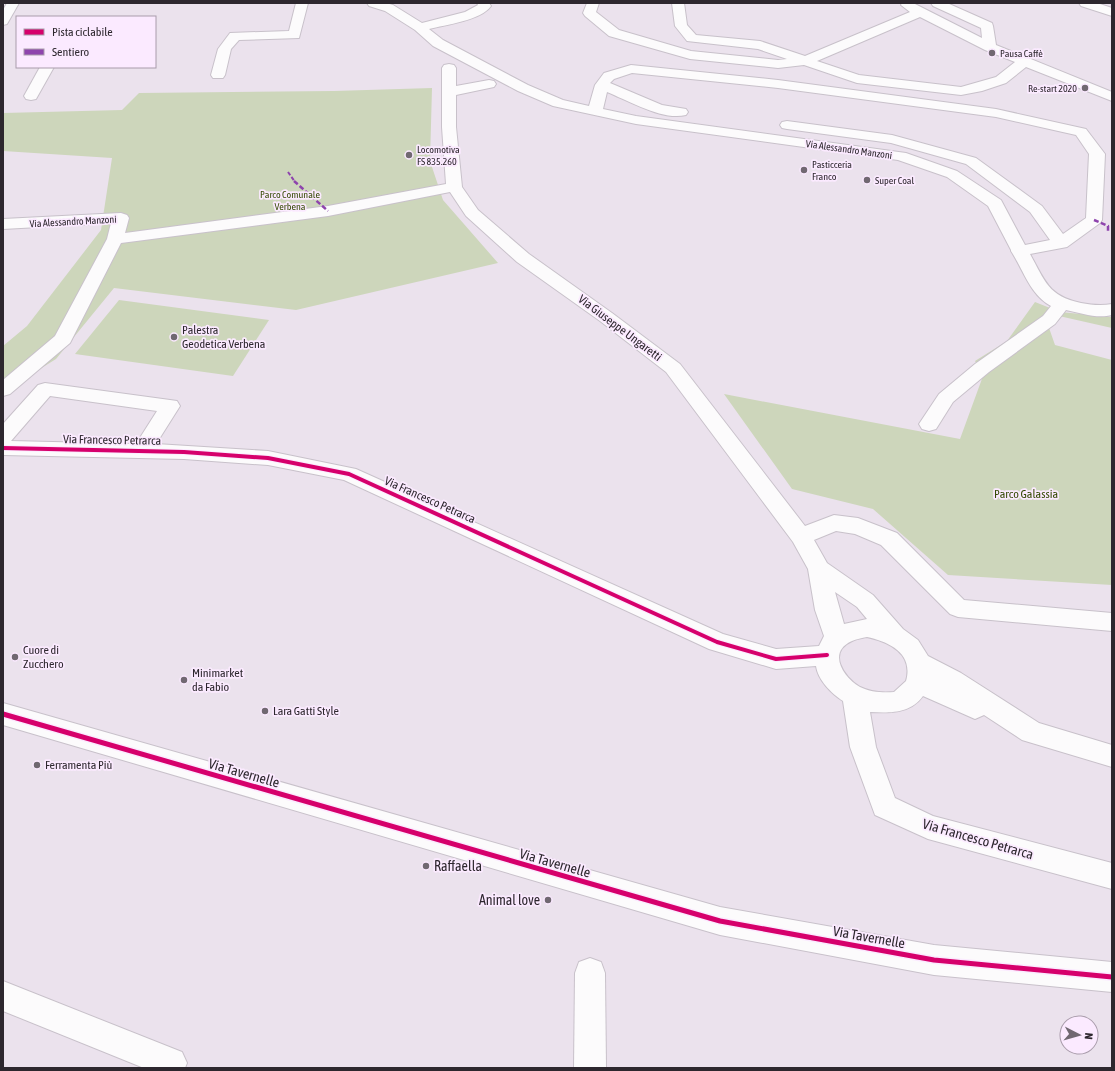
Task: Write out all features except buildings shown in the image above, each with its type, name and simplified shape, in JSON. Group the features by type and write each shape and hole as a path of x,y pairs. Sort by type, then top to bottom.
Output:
{"street":[{"path":"14,3 3,22 16,23"},
{"path":"218,75 226,49 235,36 294,35 302,3"},
{"name":"Via Alessandro Manzoni","path":"373,3 389,8 420,27 438,43 523,88 558,103 595,112 901,156 952,174 995,204 1039,286 1050,298 1062,304 1106,311 1112,309"},
{"path":"420,27 469,15 484,6 483,3"},
{"path":"593,3 589,13 614,33 690,55 778,64 806,61 920,12"},
{"path":"678,3 681,26 692,38 760,45 857,79 961,91 977,88 1002,80 1025,61"},
{"path":"902,3 990,46 1112,97"},
{"path":"937,3 987,26 990,46"},
{"path":"1085,3 1112,12"},
{"name":"Via Alessandro Manzoni","path":"438,43 449,68 489,84 523,88"},
{"path":"31,96 46,68"},
{"path":"3,390 63,339 115,239 328,211 454,187 448,92 449,68"},
{"name":"Via Alessandro Manzoni","path":"449,68 485,68"},
{"path":"595,112 602,85 609,76 631,69 671,72 996,113 1081,132 1097,154 1094,220 1061,242 1019,251"},
{"path":"448,92 489,84"},
{"path":"602,85 659,109 698,114"},
{"path":"776,124 892,139 971,161 1036,209 1061,242"},
{"name":"Via Giuseppe Ungaretti","path":"454,187 472,213 523,258 606,317 672,368 800,537 819,569 832,646"},
{"name":"Via Alessandro Manzoni","path":"3,224 121,218 115,239"},
{"path":"929,424 946,398 982,368 1049,320 1062,304"},
{"path":"3,437 45,389 170,406 142,451"},
{"name":"Via Francesco Petrarca","path":"3,448 142,451 268,458 349,474 717,642 776,659 832,646 854,629 867,628 881,630 896,636 905,642 914,652 919,663"},
{"path":"800,537 834,523 858,526 889,539 958,608 1112,622"},
{"name":"Via Giuseppe Ungaretti","path":"819,569 865,601 896,636"},
{"path":"832,646 828,670 844,691 855,698 866,701 888,703 897,702 909,696 919,684 921,674 919,663"},
{"path":"919,663 952,680 1031,732"},
{"path":"927,687 1031,732 1112,756"},
{"name":"Via Francesco Petrarca","path":"855,698 864,747 885,806 928,827 1112,876"},
{"name":"Via Tavernelle","path":"3,714 589,885 720,921 934,960 1111,980"},
{"path":"590,973 590,1068"},
{"path":"3,996 171,1062"}],"green space":[{"name":"Parco Comunale Verbena","path":"432,88 430,161 443,200 498,263 296,310 114,288 56,359 3,392 3,346 27,326 101,230 112,158 3,151 3,113 122,110 139,93 334,91"},
{"name":"Palestra Geodetica Verbena","path":"119,300 269,320 233,376 75,354"},
{"name":"Parco Galassia","path":"1035,302 1060,312 1112,317 1112,328 1059,316 1048,325 1055,345 1112,360 1112,585 948,575 873,509 792,489 724,394 960,439 983,376 975,361 1007,341"}],"marked path":[{"path":"288,172 296,183 328,211"},
{"path":"1094,220 1108,226 1108,231"}],"cycle path":[{"path":"3,448 184,452 268,458 349,474 717,642 776,659 827,655"},
{"path":"3,714 720,921 934,960 1112,977"}],"place":[{"name":"Pausa Caffè","path":"992,53"},
{"name":"Re-start 2020","path":"1085,88"},
{"name":"Locomotiva FS 835.260","path":"409,155"},
{"name":"Pasticceria Franco","path":"804,170"},
{"name":"Super Coal","path":"867,180"},
{"name":"Palestra Geodetica Verbena","path":"174,337"},
{"name":"Cuore di Zucchero","path":"15,657"},
{"name":"Minimarket da Fabio","path":"184,680"},
{"name":"Lara Gatti Style","path":"265,711"},
{"name":"Ferramenta Più","path":"37,765"},
{"name":"Raffaella","path":"426,866"},
{"name":"Animal love","path":"548,900"}]}
